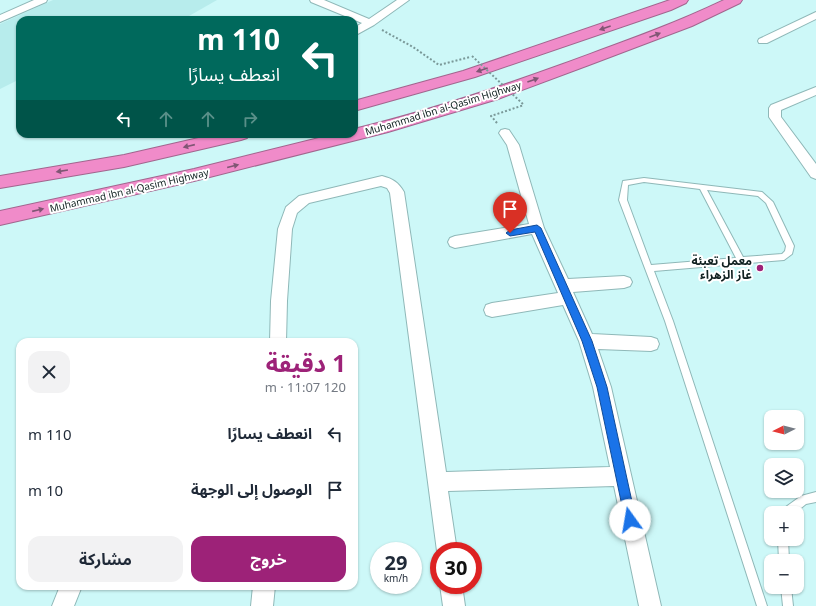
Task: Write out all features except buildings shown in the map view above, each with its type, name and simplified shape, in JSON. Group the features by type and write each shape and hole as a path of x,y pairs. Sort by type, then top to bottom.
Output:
{"highway":[{"path":"358,105 469,74 666,7 681,0"},
{"name":"Muhammad ibn al-Qasim Highway","path":"358,134 492,95 687,23 735,0"},
{"path":"0,182 124,161 224,138"},
{"name":"Muhammad ibn al-Qasim Highway","path":"0,218 194,175 342,138"}],"street":[{"path":"0,19 42,0"},
{"path":"314,0 353,16"},
{"path":"358,30 404,0"},
{"path":"16,2 25,8"},
{"path":"764,41 816,16"},
{"path":"358,18 370,23"},
{"path":"816,91 775,108 775,117 816,174"},
{"path":"505,133 513,145 537,228 587,341 602,387 620,476 650,606"},
{"path":"278,338 279,300 285,229 291,211 304,199 316,196 382,181 392,186 397,192 445,542"},
{"path":"455,242 537,228"},
{"path":"492,310 566,292 624,282"},
{"path":"587,341 651,344"},
{"path":"437,482 620,476"},
{"path":"63,606 69,590"},
{"path":"262,606 264,590"},
{"path":"452,594 454,606"}],"lane":[{"path":"649,268 784,258 789,252 790,246 769,202 760,194 644,180 625,183 623,200 649,268 670,321 762,606"},
{"path":"702,187 741,260"},
{"path":"796,506 804,499 816,497"},
{"path":"787,594 788,606"}],"path":[{"path":"370,23 413,47 439,65 472,56 524,105 491,116"}],"shaded area":[{"path":"53,0 217,0 189,16 18,16"},
{"path":"16,17 16,81 0,89 0,24"}],"place":[{"name":"معمل تعبئة غاز الزهراء","path":"760,268"}],"route":[{"path":"510,233 537,228 587,341 602,387 630,520"}]}
